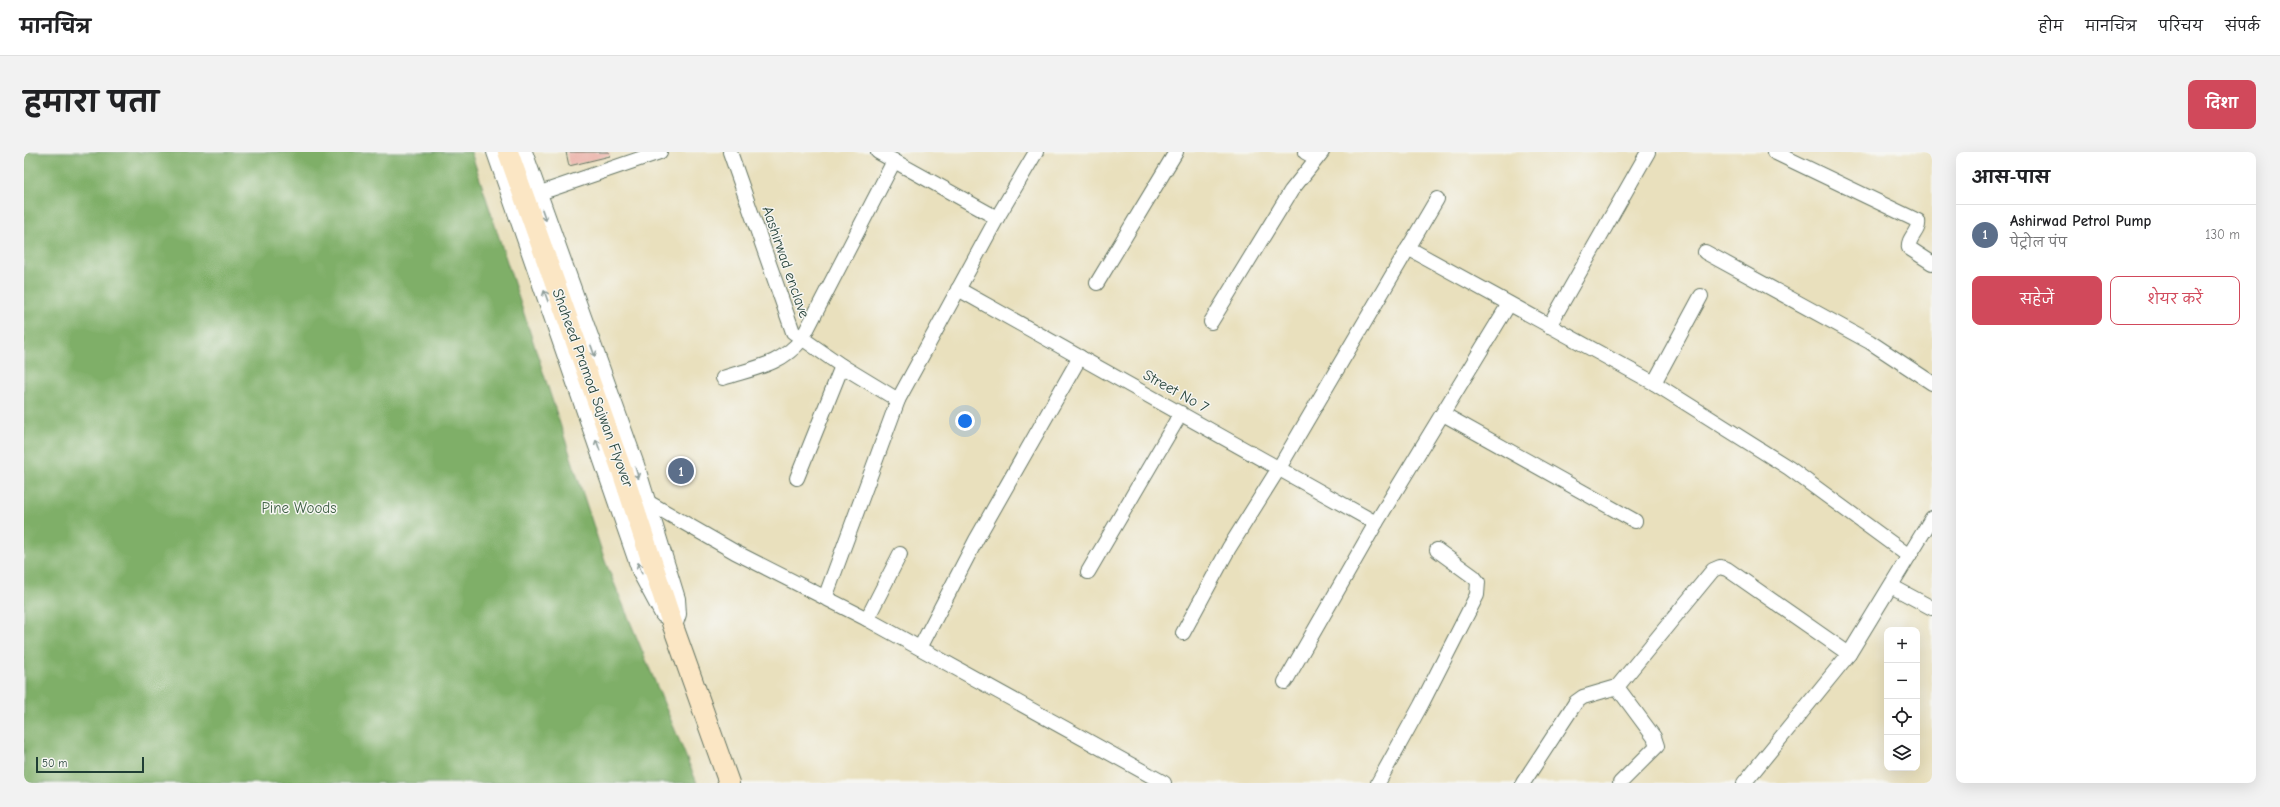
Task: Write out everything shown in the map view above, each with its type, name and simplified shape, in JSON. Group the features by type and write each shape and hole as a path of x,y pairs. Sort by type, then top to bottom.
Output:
{"main road":[{"name":"Shaheed Pramod Sajwan Flyover","path":"508,152 622,471 673,626 728,783"}],"street":[{"path":"496,152 642,573 659,607 673,626"},
{"path":"523,152 632,458 646,502 676,599 677,614 673,626"},
{"path":"537,194 660,152"},
{"name":"Aashirwad enclave","path":"730,152 793,332 842,366 898,400"},
{"path":"878,152 997,218"},
{"path":"825,598 898,400 997,218 1036,152"},
{"path":"1097,283 1176,152"},
{"path":"1549,326 1648,152"},
{"path":"1774,152 1918,220 1919,224 1910,241 1909,248 1932,263"},
{"path":"1211,322 1314,154"},
{"path":"724,378 777,361 792,352 802,339 894,161"},
{"path":"1183,633 1229,548 1279,468 1437,199"},
{"path":"1408,248 1654,383 1789,468 1909,556"},
{"path":"1705,252 1870,342 1932,383"},
{"name":"Street No 7","path":"958,289 1376,523"},
{"path":"1654,383 1701,296"},
{"path":"1285,682 1376,523 1509,304"},
{"path":"920,648 976,540 1080,357"},
{"path":"797,478 842,366"},
{"path":"1088,572 1181,413"},
{"path":"1443,414 1635,521"},
{"path":"646,502 734,552 867,619 1164,783"},
{"path":"1744,783 1849,654 1932,518"},
{"path":"1378,783 1421,705 1477,595 1478,582 1474,577 1437,550"},
{"path":"867,619 900,554"},
{"path":"1523,783 1576,702 1583,697 1617,687 1707,574 1720,567 1727,569 1849,654"},
{"path":"1891,586 1932,608"},
{"path":"1617,687 1654,737 1657,746 1620,783"}],"green space":[{"name":"Pine Woods","path":"24,152 471,152 605,561 697,783 24,783"}],"building":[{"path":"566,152 609,152 610,156 569,166"}],"place":[{"name":"Ashirwad Petrol Pump","path":"681,471"}]}
